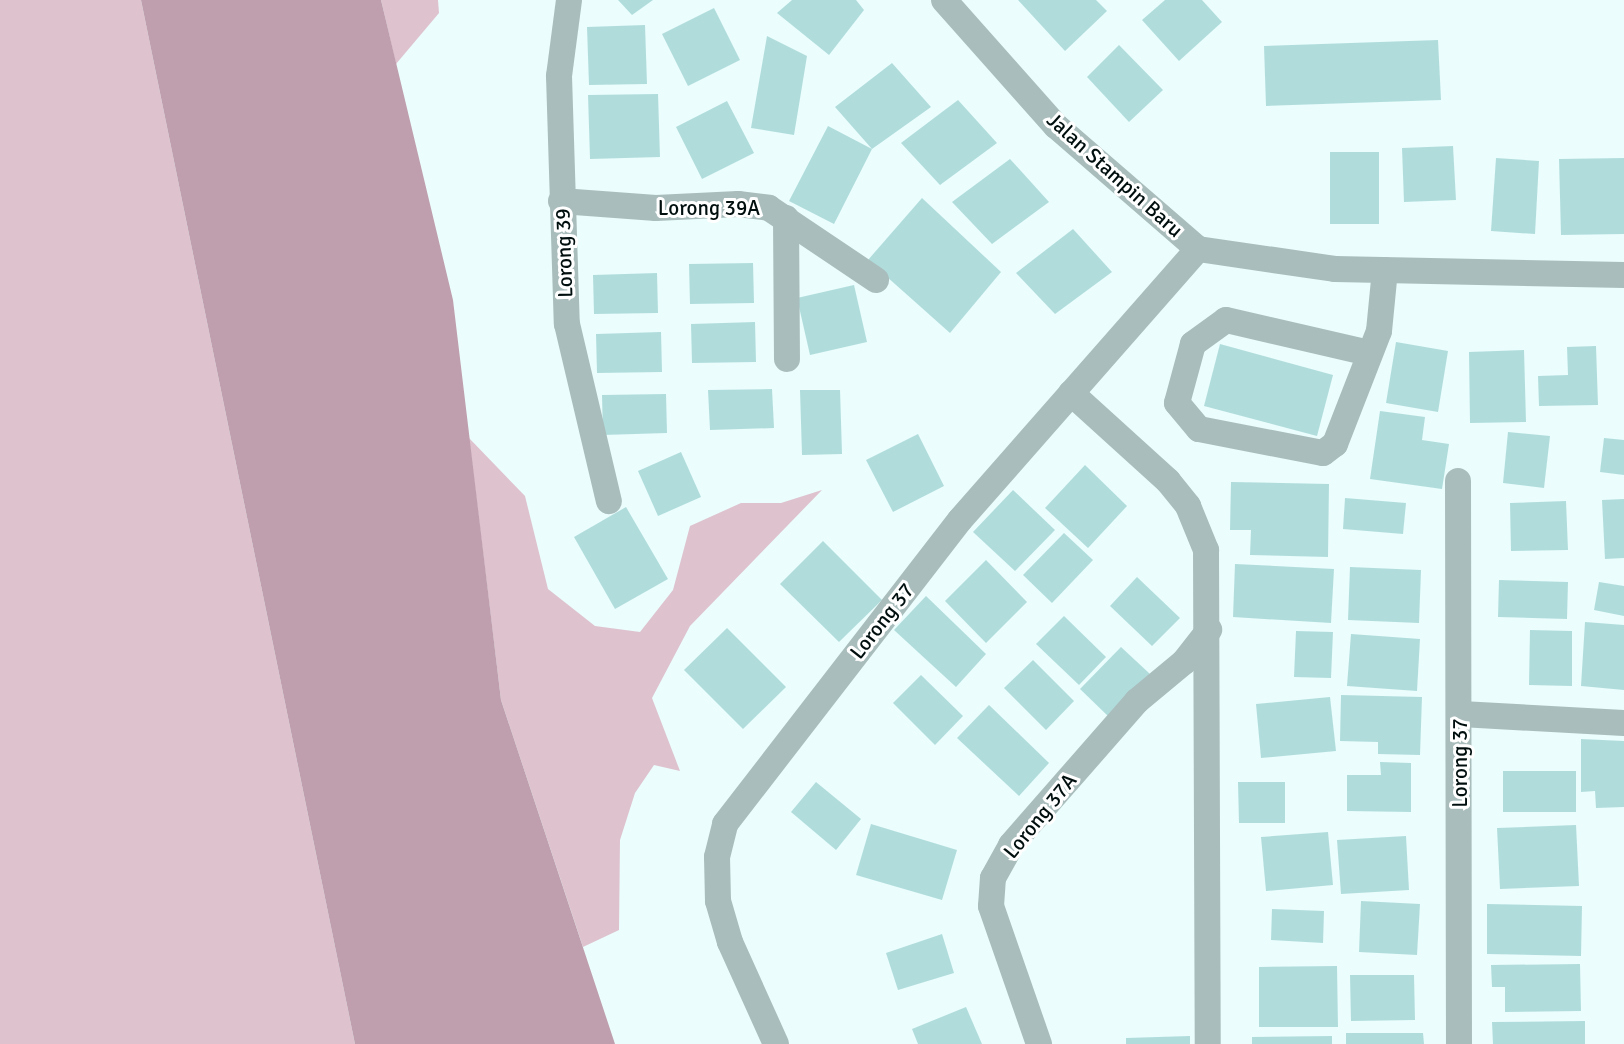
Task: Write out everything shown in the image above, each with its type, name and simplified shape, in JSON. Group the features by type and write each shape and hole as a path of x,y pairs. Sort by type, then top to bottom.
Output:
{"street":[{"name":"Lorong 39","path":"569,0 559,76 561,201 571,355 609,501"},
{"name":"Jalan Stampin Baru","path":"944,0 1056,126 1198,249 1335,269 1624,275"},
{"name":"Lorong 39A","path":"561,201 656,208 738,204 769,208 876,281"},
{"path":"786,218 787,359"},
{"name":"Lorong 37","path":"776,1044 730,942 718,901 718,857 725,824 960,520 1198,249"},
{"path":"1369,353 1226,320 1193,344 1177,403 1199,429 1323,453 1335,444 1379,331 1385,270"},
{"path":"1071,393 1168,481 1188,506 1206,550 1209,630 1208,1044"},
{"name":"Lorong 37","path":"1458,481 1461,714 1459,1044"},
{"name":"Lorong 37A","path":"1040,1044 992,906 993,878 1011,845 1137,701 1184,662 1209,630"},
{"path":"1461,714 1624,723"}],"shaded area":[{"path":"0,0 141,0 355,1044 0,1044"},
{"path":"141,0 381,0 453,300 501,700 615,1044 355,1044"},
{"path":"381,0 438,0 439,13 396,64"},
{"path":"469,438 525,496 548,589 595,626 640,632 673,590 690,526 741,503 781,503 822,490 690,626 652,698 680,771 654,765 635,793 620,840 619,930 583,947 501,700"}],"building":[{"path":"618,0 653,0 632,15"},
{"path":"792,0 856,0 864,10 829,55 777,13"},
{"path":"1018,0 1096,0 1107,11 1065,51"},
{"path":"1165,0 1202,0 1222,22 1179,61 1142,20"},
{"path":"714,8 740,60 688,86 662,34"},
{"path":"645,25 647,84 589,85 587,27"},
{"path":"767,36 807,56 794,135 751,128"},
{"path":"1438,40 1441,100 1266,106 1264,46"},
{"path":"1119,45 1163,90 1129,122 1087,77"},
{"path":"892,63 931,107 872,149 835,107"},
{"path":"658,94 660,157 590,159 588,95"},
{"path":"958,100 997,143 940,185 901,143"},
{"path":"727,101 754,153 702,179 676,127"},
{"path":"828,126 872,149 834,224 789,201"},
{"path":"1453,146 1456,200 1404,202 1402,148"},
{"path":"1330,152 1379,152 1379,224 1330,224"},
{"path":"1496,158 1539,161 1535,234 1491,231"},
{"path":"1624,158 1624,234 1561,235 1559,159"},
{"path":"1010,159 1049,202 992,244 952,202"},
{"path":"922,198 1001,272 950,333 868,260"},
{"path":"1073,229 1112,272 1055,314 1016,273"},
{"path":"753,263 754,303 690,304 689,264"},
{"path":"657,273 658,313 594,314 593,275"},
{"path":"854,285 867,342 810,355 797,298"},
{"path":"755,322 756,362 692,363 691,324"},
{"path":"661,332 662,372 597,373 596,334"},
{"path":"1396,342 1448,351 1438,412 1386,403"},
{"path":"1220,344 1333,375 1317,436 1204,406"},
{"path":"1596,346 1598,405 1539,406 1538,376 1568,375 1567,347"},
{"path":"1524,350 1526,422 1470,423 1469,352"},
{"path":"772,389 774,428 710,430 708,390"},
{"path":"800,390 840,390 842,454 802,455"},
{"path":"666,394 667,433 603,435 602,395"},
{"path":"1380,411 1425,417 1422,440 1449,444 1442,489 1370,479"},
{"path":"1508,432 1550,436 1544,488 1503,483"},
{"path":"918,434 944,486 893,512 866,460"},
{"path":"1604,438 1624,440 1624,475 1600,472"},
{"path":"681,452 701,497 658,516 638,471"},
{"path":"1085,465 1127,506 1088,548 1045,508"},
{"path":"1231,482 1329,484 1328,557 1250,555 1251,530 1230,530"},
{"path":"1013,490 1055,530 1015,571 973,532"},
{"path":"1345,498 1406,503 1403,534 1343,529"},
{"path":"1624,499 1624,558 1605,559 1602,500"},
{"path":"1566,501 1568,550 1511,551 1510,503"},
{"path":"626,507 668,579 615,609 574,537"},
{"path":"1064,533 1093,560 1052,603 1023,575"},
{"path":"823,541 882,600 839,642 780,584"},
{"path":"986,560 1027,602 986,643 945,601"},
{"path":"1235,564 1334,569 1331,623 1233,617"},
{"path":"1350,567 1421,570 1419,623 1348,620"},
{"path":"1137,577 1180,618 1152,646 1110,606"},
{"path":"1499,580 1568,582 1567,619 1498,617"},
{"path":"1599,582 1624,586 1624,616 1594,610"},
{"path":"926,596 986,654 956,687 894,630"},
{"path":"1064,616 1106,657 1079,685 1036,644"},
{"path":"1585,622 1624,625 1624,690 1581,686"},
{"path":"727,628 786,687 743,729 684,670"},
{"path":"1530,630 1572,631 1572,686 1529,685"},
{"path":"1296,631 1333,632 1331,678 1294,677"},
{"path":"1351,634 1420,639 1417,691 1347,686"},
{"path":"1121,647 1150,674 1109,717 1080,689"},
{"path":"1033,660 1074,701 1046,730 1004,688"},
{"path":"921,675 963,716 935,745 893,703"},
{"path":"1341,695 1422,697 1420,755 1378,754 1378,742 1340,741"},
{"path":"1330,697 1336,751 1261,758 1256,704"},
{"path":"989,705 1049,763 1019,796 957,738"},
{"path":"1581,739 1624,741 1624,807 1596,808 1595,791 1581,792"},
{"path":"1380,762 1411,763 1411,812 1347,811 1347,775 1381,775"},
{"path":"1503,771 1576,771 1576,812 1503,812"},
{"path":"816,782 861,819 836,850 791,812"},
{"path":"1238,782 1285,782 1285,823 1239,823"},
{"path":"871,824 957,850 942,900 856,875"},
{"path":"1576,825 1579,886 1500,889 1497,828"},
{"path":"1328,832 1333,885 1266,891 1261,837"},
{"path":"1406,836 1409,890 1341,894 1337,840"},
{"path":"1361,901 1420,904 1417,955 1359,952"},
{"path":"1487,904 1582,906 1581,956 1487,954"},
{"path":"1272,909 1324,911 1323,943 1271,940"},
{"path":"942,934 954,973 898,990 886,953"},
{"path":"1580,964 1581,1011 1505,1012 1505,987 1492,987 1491,965"},
{"path":"1337,966 1338,1027 1259,1027 1259,967"},
{"path":"1350,975 1414,975 1415,1020 1351,1021"},
{"path":"966,1007 982,1044 918,1044 912,1029"},
{"path":"1585,1021 1585,1044 1493,1044 1492,1022"},
{"path":"1346,1033 1423,1033 1424,1044 1346,1044"},
{"path":"1190,1036 1190,1044 1126,1044 1126,1038"},
{"path":"1332,1036 1332,1044 1252,1044 1252,1037"}]}
